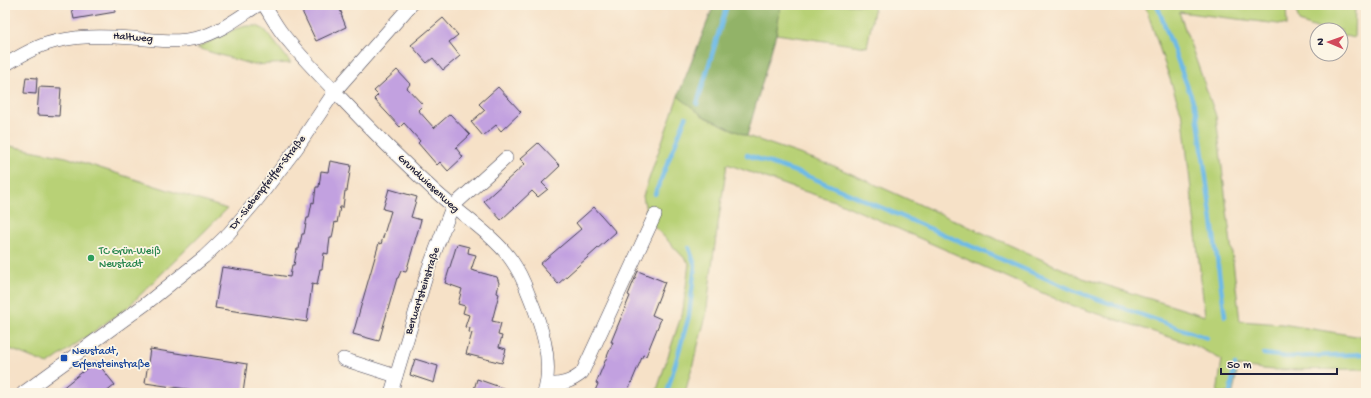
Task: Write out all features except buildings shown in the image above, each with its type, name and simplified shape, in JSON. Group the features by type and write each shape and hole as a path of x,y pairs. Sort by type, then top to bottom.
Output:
{"street":[{"name":"Haltweg","path":"5,65 45,44 66,39 109,36 164,41 198,38 231,23 258,5"},
{"name":"Grundwiesenweg","path":"264,5 281,32 318,74 413,171 452,207 499,246 512,261 522,279 542,331 547,355 545,388 567,382 576,378 582,373 655,215"},
{"name":"Dr.-Siebenpfeiffer-Straße","path":"23,393 128,318 204,258 229,233 257,200 296,149 335,91 411,5"},
{"path":"452,207 506,158"},
{"name":"Berwartsteinstraße","path":"391,393 428,270 452,207"},
{"path":"343,359 396,376"}],"green space":[{"path":"714,5 781,5 776,34 747,136 703,116 678,96"},
{"path":"781,5 875,5 867,47 776,34"},
{"path":"1145,5 1286,5 1287,25 1179,12 1216,116 1240,321 1282,324 1356,336 1366,336 1366,369 1272,370 1238,366 1233,393 1217,393 1222,360 1194,345 1065,303 838,202 727,164 706,316 685,393 656,393 683,310 689,263 648,220 643,196 678,96 703,116 747,136 834,166 1083,278 1205,316 1183,118"},
{"path":"1295,5 1355,5 1354,38 1349,37 1349,22 1309,22 1309,25 1299,22"},
{"path":"246,26 257,26 265,30 291,63 253,65 197,48 235,29"},
{"name":"TC Grün-Weiß Neustadt","path":"5,145 66,157 227,209 128,307 48,364 5,347"}],"waterway":[{"path":"697,104 727,5"},
{"path":"1157,5 1197,112 1225,316"},
{"path":"655,194 686,117"},
{"path":"747,155 808,176 1075,291 1207,338"},
{"path":"667,393 689,316 695,265 689,248"},
{"path":"1264,354 1287,357 1366,354"},
{"path":"1230,393 1235,365"}],"place":[{"name":"TC Grün-Weiß Neustadt","path":"91,258"},
{"name":"Neustadt, Erfensteinstraße","path":"64,358"}]}
